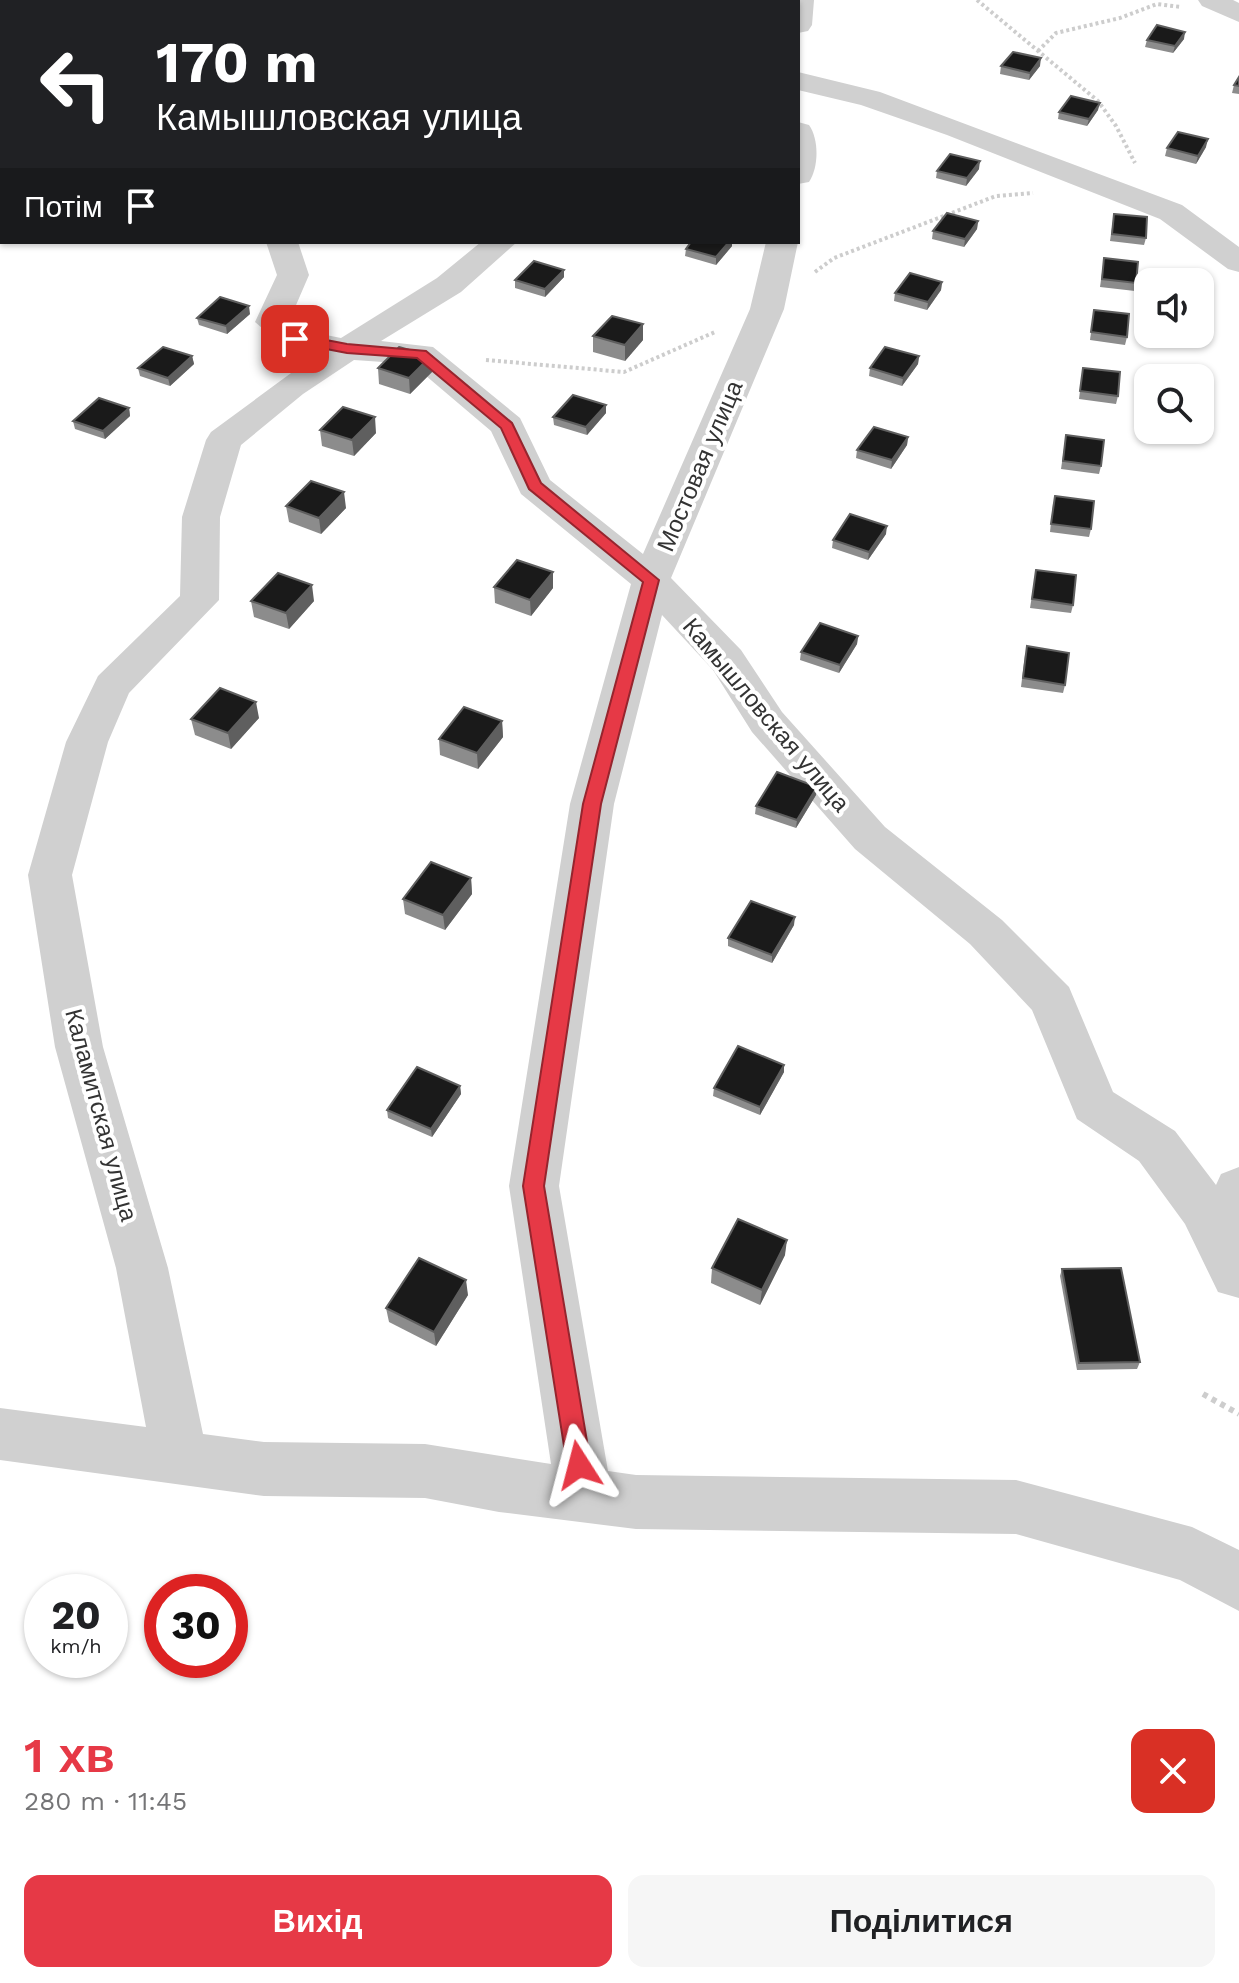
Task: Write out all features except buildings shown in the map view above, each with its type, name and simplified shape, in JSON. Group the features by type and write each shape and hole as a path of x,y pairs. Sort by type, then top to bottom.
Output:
{"street":[{"path":"1200,4 1239,14"},
{"path":"800,81 870,98 1171,212 1239,262"},
{"name":"Камышловская улица","path":"283,244 293,275 272,322 295,339 347,349 421,354 507,426 534,486 651,580 727,660 767,722 870,838 986,932 1052,1000 1094,1105 1157,1146 1204,1209 1238,1284"},
{"name":"Каламитская улица","path":"180,1458 142,1268 79,1047 50,875 87,742 112,686 199,600 201,517 224,440 291,387 449,285 499,244"},
{"name":"Мостовая улица","path":"584,1496 534,1186 592,804 651,580 767,309 782,244"},
{"name":"Камышловская улица","path":"1238,1284 1239,1189"},
{"path":"0,1434 264,1469 425,1471 499,1485 636,1502 1016,1507 1192,1555 1239,1582"}],"path":[{"path":"977,0 1098,101 1116,126 1140,171 1171,212"},
{"path":"1038,51 1056,33 1120,18 1157,4 1200,4"},
{"path":"1203,1394 1239,1414"}],"route":[{"path":"295,339 347,349 421,354 507,426 534,486 651,580 592,804 534,1186 579,1465"}]}
